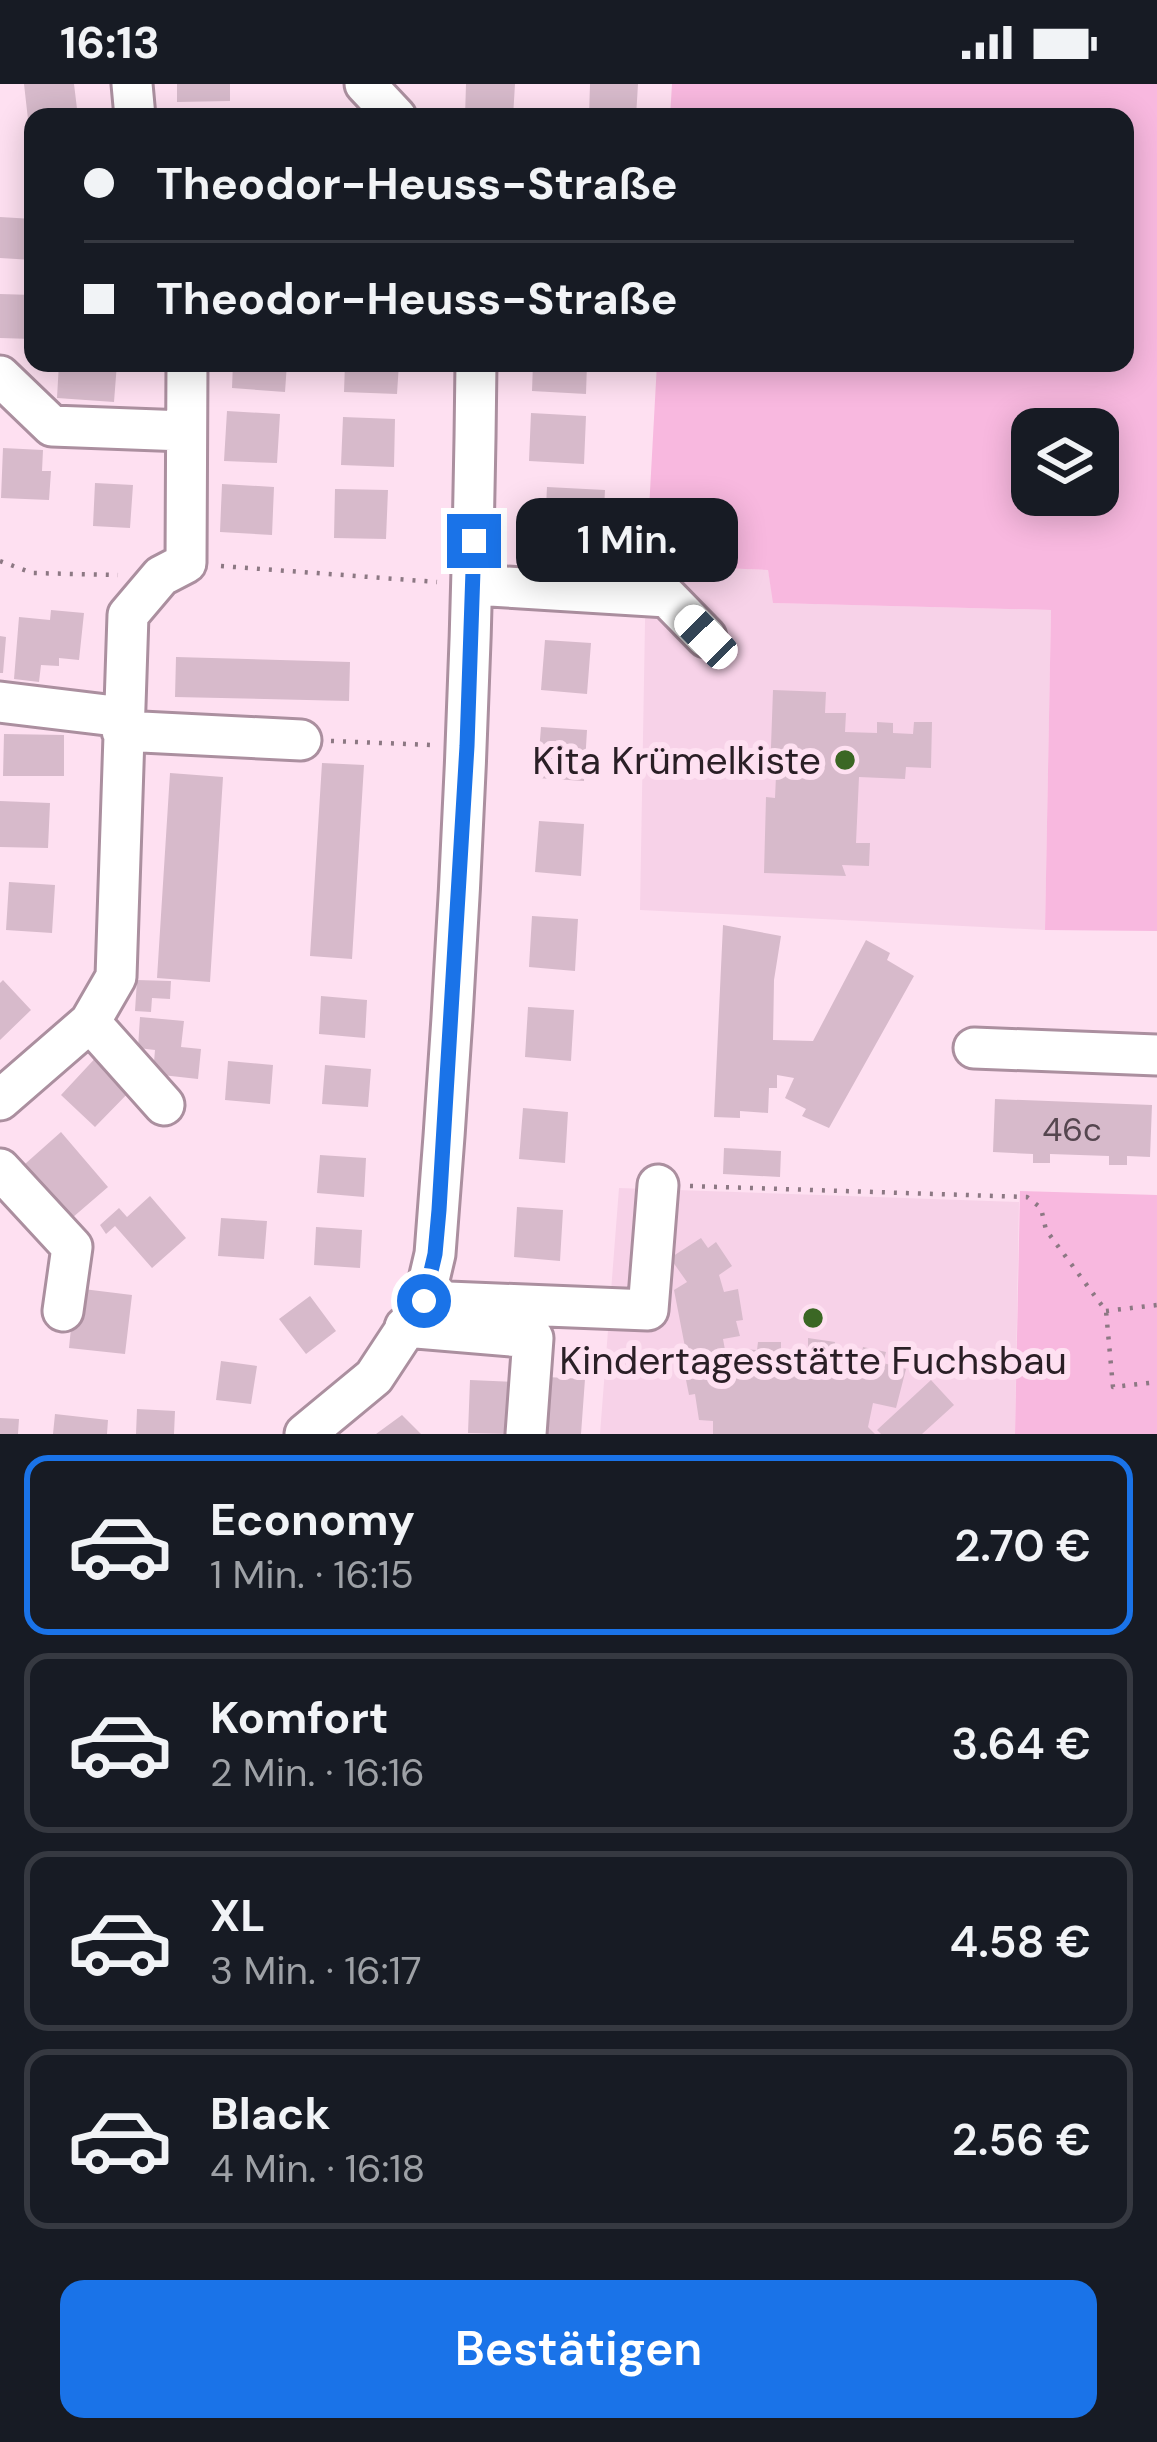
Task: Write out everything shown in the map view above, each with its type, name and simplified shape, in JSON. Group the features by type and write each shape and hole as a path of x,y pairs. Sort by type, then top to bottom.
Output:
{"street":[{"path":"365,84 388,108"},
{"path":"0,1100 89,1022 116,977 128,614 173,569 187,372"},
{"path":"326,1427 374,1377 414,1314 437,1232 467,746 476,372"},
{"path":"0,376 52,427 185,431"},
{"path":"474,585 668,597 706,637"},
{"path":"0,702 123,724 301,740"},
{"path":"89,1022 164,1105"},
{"path":"974,1048 1157,1055"},
{"path":"0,1169 72,1247 63,1311"},
{"path":"414,1314 648,1310 658,1185"},
{"path":"414,1314 533,1338 526,1434"}],"path":[{"path":"0,560 32,573 173,569 474,585"},
{"path":"301,740 467,746"},
{"path":"658,1185 1027,1197 1041,1208 1046,1230 1106,1311 1113,1387 1157,1382"},
{"path":"1106,1311 1157,1305"}],"shaded area":[{"path":"672,84 1157,84 1157,931 1045,930 1051,610 773,603 768,570 646,565 657,372 1134,372 1134,108 671,108"},
{"name":"Kita Krümelkiste","path":"646,565 768,570 774,603 1051,610 1045,930 640,910"},
{"name":"Kindertagesstätte Fuchsbau","path":"619,1188 1019,1202 1015,1434 600,1434"},
{"path":"1020,1191 1157,1195 1157,1434 1015,1434"}],"building":[{"path":"24,84 74,84 77,108 27,108"},
{"path":"177,84 230,84 230,101 177,102"},
{"path":"466,84 515,84 514,108 465,108"},
{"path":"590,84 638,84 637,108 589,108"},
{"path":"0,217 24,218 24,259 0,258"},
{"path":"0,294 24,295 24,339 0,338"},
{"path":"58,372 116,372 114,402 57,398"},
{"path":"233,372 286,372 285,392 232,388"},
{"path":"345,372 398,372 397,394 344,392"},
{"path":"533,372 587,372 586,394 532,391"},
{"path":"227,411 280,414 277,463 224,461"},
{"path":"531,413 586,416 584,464 529,461"},
{"path":"343,417 395,419 394,467 341,465"},
{"path":"3,448 43,450 42,471 51,471 49,500 1,498"},
{"path":"95,483 133,485 130,528 93,526"},
{"path":"222,484 274,487 272,535 220,532"},
{"path":"547,487 605,490 602,549 544,546"},
{"path":"335,489 388,490 386,539 334,538"},
{"path":"51,610 84,613 79,660 59,658 59,666 41,665 39,682 14,679 19,617 50,620"},
{"path":"0,636 6,637 3,673 0,673"},
{"path":"545,640 591,643 587,694 541,690"},
{"path":"176,657 350,662 349,701 175,697"},
{"path":"773,690 826,692 825,713 846,713 845,732 877,733 877,722 893,723 893,733 913,734 914,722 932,722 931,768 906,767 905,779 859,777 856,843 870,843 869,866 842,865 846,876 764,873 766,797 775,798 776,776 770,775"},
{"path":"541,727 587,730 584,781 537,778"},
{"path":"4,734 64,735 64,776 3,776"},
{"path":"322,763 364,765 352,959 310,956"},
{"path":"170,773 223,777 210,982 157,978"},
{"path":"0,801 50,803 48,848 0,847"},
{"path":"539,821 584,824 581,876 535,872"},
{"path":"9,882 55,885 52,933 6,930"},
{"path":"532,916 578,919 575,971 529,967"},
{"path":"723,925 781,936 774,980 773,1040 813,1041 866,940 890,953 887,960 914,976 829,1128 802,1116 806,1109 785,1098 794,1078 777,1075 777,1088 769,1088 768,1113 740,1111 740,1118 714,1117"},
{"path":"3,980 31,1010 0,1040 0,983"},
{"path":"137,980 171,981 170,999 152,998 151,1012 135,1011"},
{"path":"321,996 367,1000 365,1038 319,1034"},
{"path":"528,1007 574,1010 571,1061 525,1057"},
{"path":"140,1017 184,1021 181,1047 201,1049 198,1079 153,1074 155,1050 138,1048"},
{"path":"101,1052 136,1085 95,1127 61,1095"},
{"path":"228,1061 273,1065 270,1104 225,1100"},
{"path":"325,1065 371,1069 368,1107 322,1104"},
{"path":"995,1099 1152,1105 1150,1157 1127,1156 1127,1165 1109,1165 1109,1156 1050,1154 1050,1163 1033,1163 1033,1154 993,1152"},
{"path":"523,1108 568,1112 565,1163 519,1159"},
{"path":"61,1132 108,1187 72,1218 25,1164"},
{"path":"724,1148 781,1151 780,1177 723,1174"},
{"path":"320,1155 366,1158 364,1197 317,1193"},
{"path":"150,1196 186,1238 152,1268 115,1226 106,1234 100,1225 119,1208 127,1217"},
{"path":"517,1207 563,1210 560,1261 514,1257"},
{"path":"221,1218 267,1221 264,1259 218,1256"},
{"path":"316,1227 362,1230 360,1268 314,1265"},
{"path":"701,1238 708,1248 716,1242 732,1266 719,1275 724,1292 738,1289 743,1320 736,1321 740,1336 723,1339 730,1377 741,1378 741,1349 757,1350 758,1342 781,1342 781,1364 791,1365 793,1347 808,1349 808,1338 835,1342 832,1367 840,1368 843,1352 861,1356 863,1347 886,1352 883,1363 906,1369 896,1408 873,1403 868,1427 875,1434 713,1434 713,1421 699,1420 695,1394 689,1395 686,1380 691,1378 674,1290 687,1282 670,1258"},
{"path":"75,1288 132,1295 125,1354 69,1348"},
{"path":"310,1296 336,1331 306,1354 279,1319"},
{"path":"221,1361 257,1366 251,1404 216,1400"},
{"path":"547,1377 585,1379 581,1434 543,1434"},
{"path":"470,1380 517,1382 515,1434 468,1433"},
{"path":"931,1380 954,1405 922,1434 881,1434 877,1430"},
{"path":"137,1409 175,1411 174,1434 136,1434"},
{"path":"55,1414 108,1420 107,1434 53,1434"},
{"path":"402,1415 421,1434 376,1434"},
{"path":"0,1418 19,1419 18,1434 0,1434"}],"place":[{"name":"Kita Krümelkiste","path":"845,760"},
{"name":"Kindertagesstätte Fuchsbau","path":"813,1318"}],"route":[{"path":"424,1301 439,1210 467,746 474,541"}]}
